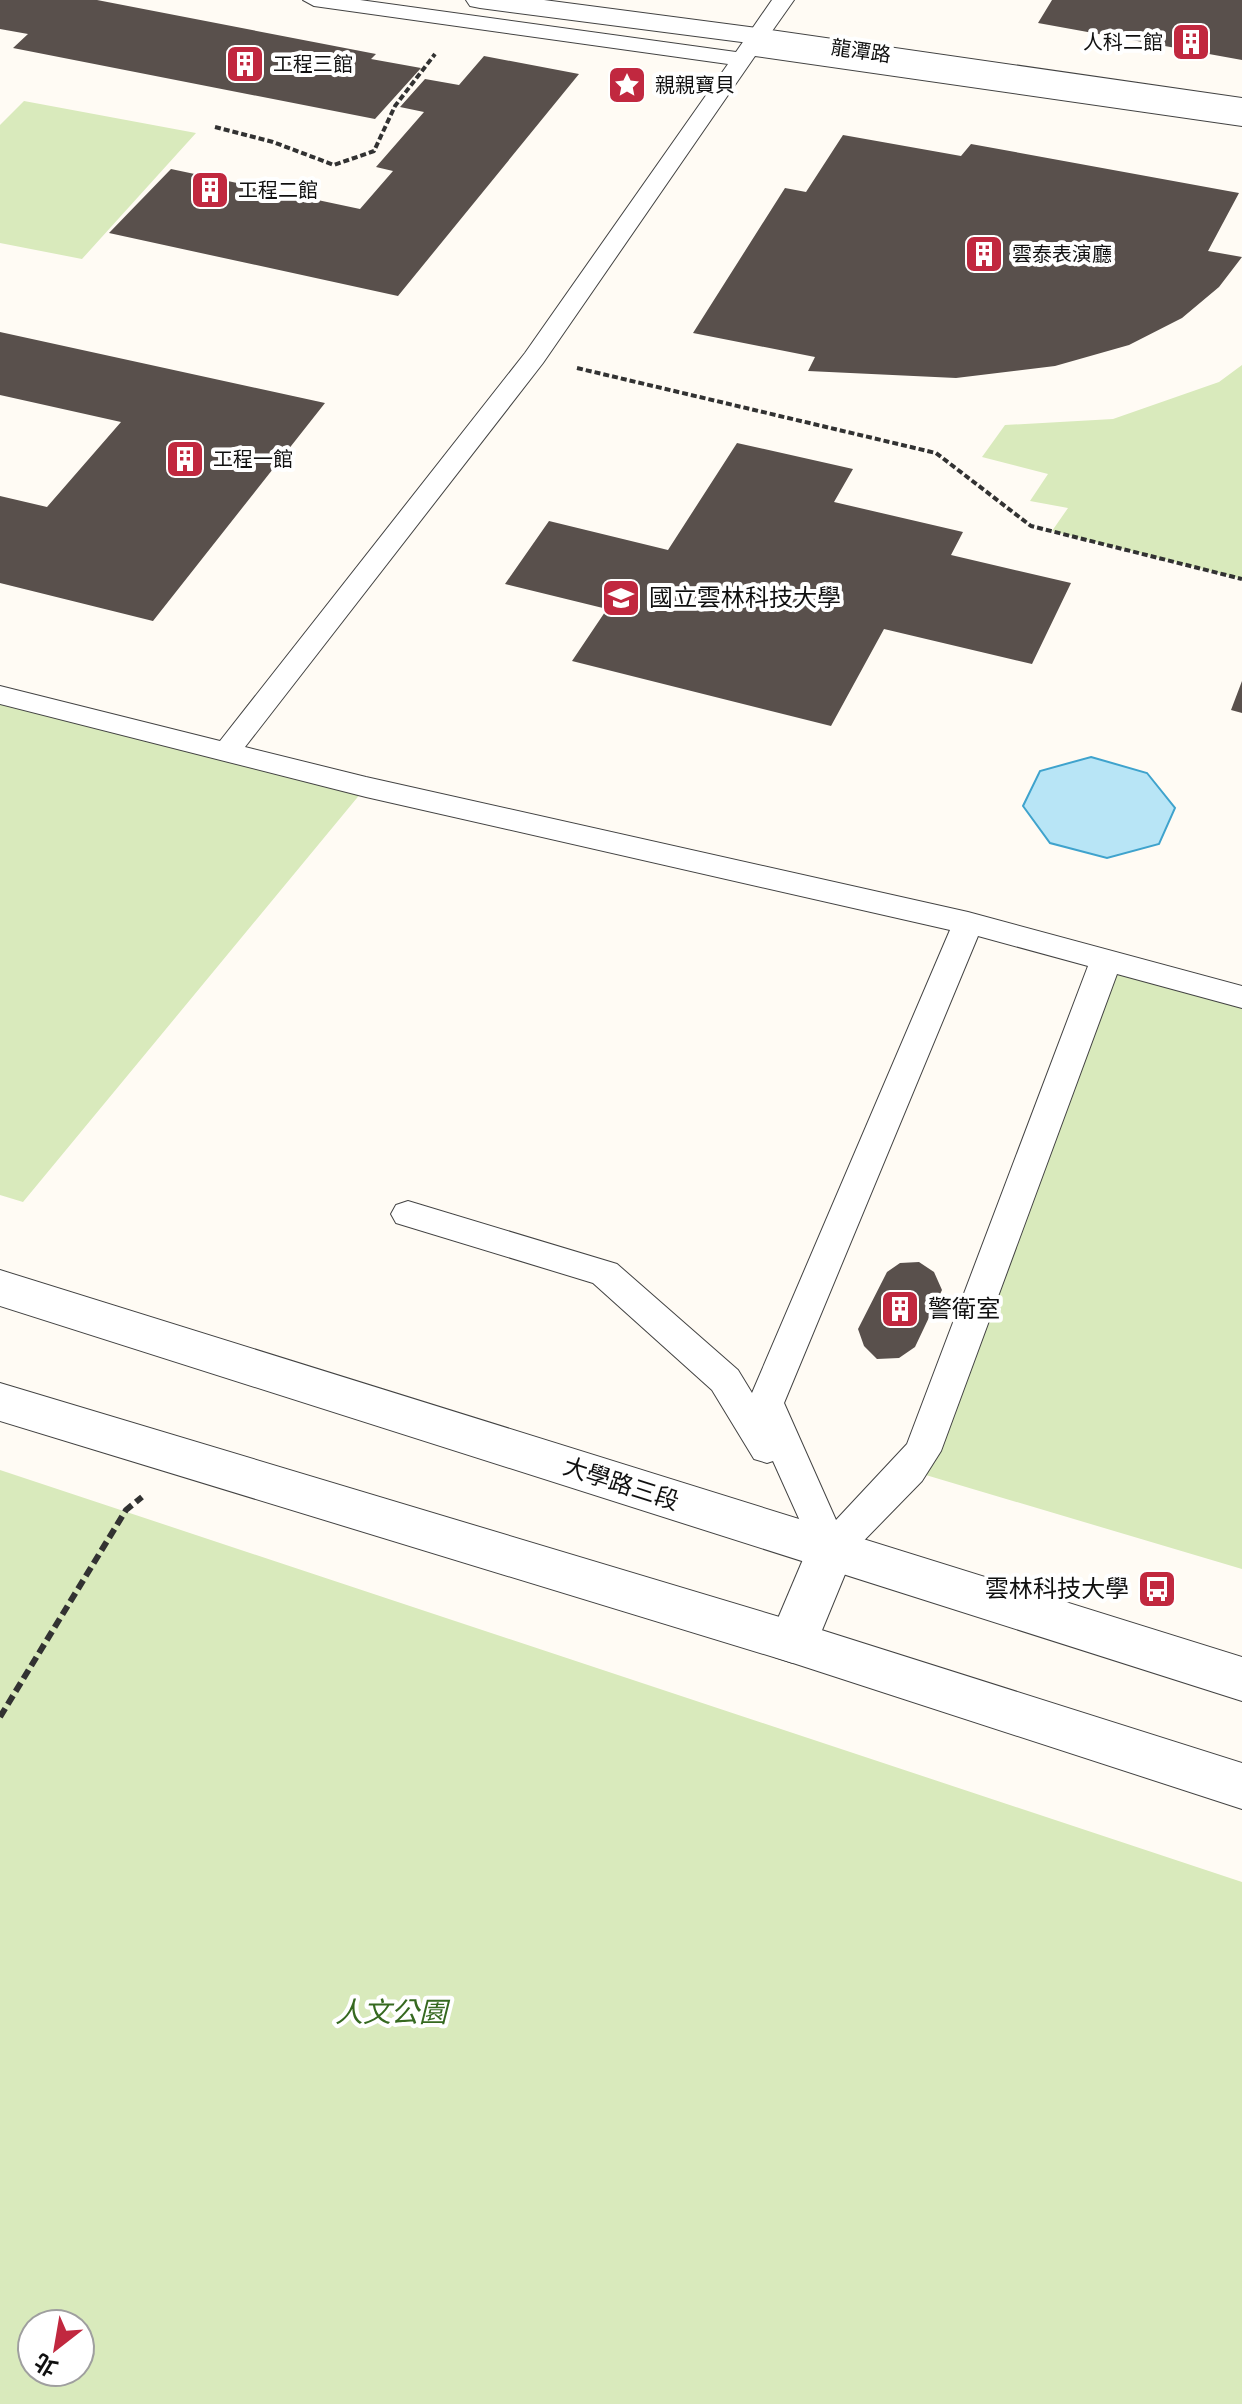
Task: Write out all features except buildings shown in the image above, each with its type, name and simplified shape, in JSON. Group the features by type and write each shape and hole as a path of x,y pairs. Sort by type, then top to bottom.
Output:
{"street":[{"name":"龍潭路","path":"480,0 749,48 1242,107"},
{"name":"大學路三段","path":"0,1288 1242,1679"},
{"path":"0,1402 793,1642 1242,1786"},
{"path":"793,1642 831,1550"}],"lane":[{"path":"314,0 749,48 1242,119"},
{"path":"227,751 534,358 783,0"},
{"path":"0,695 397,794 968,923 1242,997"},
{"path":"831,1550 766,1403 968,923"},
{"path":"831,1550 909,1470 923,1451 1106,960"},
{"path":"408,1214 605,1273 725,1380 831,1550"}],"path":[{"path":"215,127 273,142 334,165 374,151 395,106 438,51"},
{"path":"534,358 936,453 1031,526 1242,579"},
{"path":"0,1717 126,1510 192,1460"}],"green space":[{"path":"24,101 196,133 82,259 0,243 0,125"},
{"path":"1242,365 1242,579 1052,531 1068,508 1030,501 1048,474 982,457 1005,425 1113,419 1219,382"},
{"path":"0,697 366,787 23,1202 0,1195"},
{"path":"1106,960 1242,997 1242,1569 909,1470"},
{"name":"人文公園","path":"0,1470 1242,1882 1242,2404 0,2404"}],"water":[{"path":"1091,757 1147,773 1175,808 1159,844 1107,858 1050,843 1023,806 1040,771"}],"place":[{"name":"人科二館","path":"1191,42"},
{"name":"工程三館","path":"245,64"},
{"name":"親親寶貝","path":"627,85"},
{"name":"工程二館","path":"210,190"},
{"name":"雲泰表演廳","path":"984,254"},
{"name":"工程一館","path":"185,459"},
{"name":"國立雲林科技大學","path":"621,598"},
{"name":"警衛室","path":"900,1309"},
{"name":"雲林科技大學","path":"1157,1589"}]}
